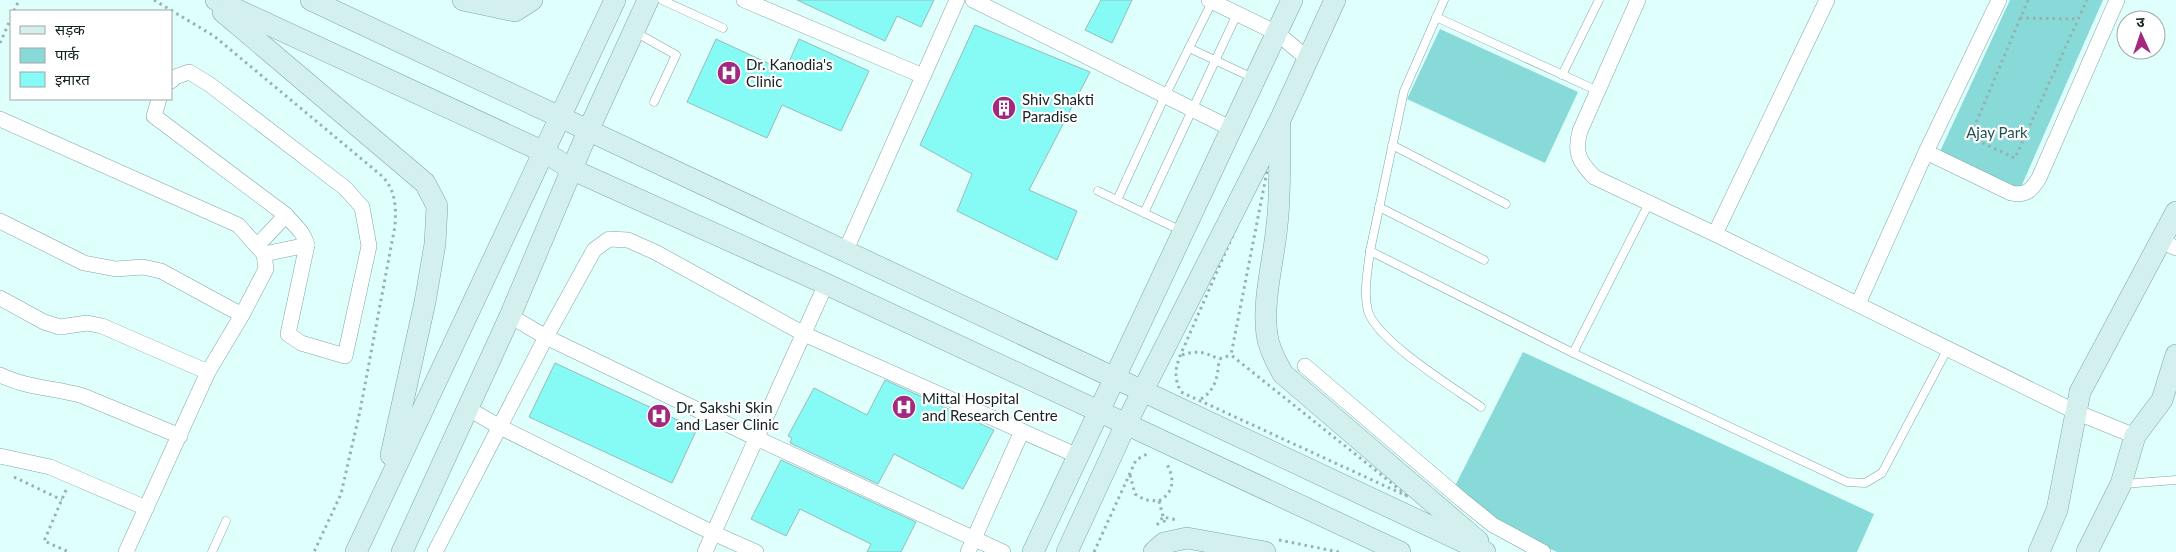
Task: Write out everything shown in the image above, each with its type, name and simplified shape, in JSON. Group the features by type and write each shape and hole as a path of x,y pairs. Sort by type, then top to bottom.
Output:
{"main road":[{"path":"209,0 425,183 437,206 435,244 425,302 382,494"},
{"path":"216,0 544,152 573,170 826,284 1400,552"},
{"path":"311,0 1485,552"},
{"path":"463,0 515,11 532,0"},
{"path":"356,552 615,0"},
{"path":"402,552 510,316 588,131 648,0"},
{"path":"1067,552 1126,424 1280,120 1335,0"},
{"path":"1033,552 1277,33 1290,1"},
{"path":"1280,120 1277,224 1269,278 1267,335 1282,374 1490,552"},
{"path":"2039,552 2057,510 2080,392 2168,245 2176,212"},
{"path":"2087,552 2121,484 2135,436 2162,400 2176,355"},
{"path":"1162,547 1187,538 1266,552"}],"street":[{"path":"744,0 923,76"},
{"path":"844,252 957,0"},
{"path":"972,0 1232,129"},
{"path":"1638,0 1580,131 1576,147 1579,158 1594,177 1715,234 2076,412 2135,436"},
{"path":"1715,234 1827,0"},
{"path":"1858,304 1926,152 1999,0"},
{"path":"1926,152 2011,193 2026,193 2033,188 2117,0"},
{"path":"1210,1 1277,33 1308,59"},
{"path":"158,100 154,116 286,215 294,226 304,233 307,245 288,334 301,343 345,356 369,246 362,207 345,188 209,84 189,72 172,80"},
{"path":"0,120 238,225 260,250 266,269 242,315 208,372 126,552"},
{"path":"260,250 286,215"},
{"path":"0,221 84,263 116,269 143,267 161,271 242,315"},
{"path":"435,552 546,337 594,250 609,239 628,240 655,252 804,334 1078,456"},
{"path":"260,250 307,245"},
{"path":"705,552 826,284"},
{"path":"0,298 44,322 60,327 87,323 102,326 208,372"},
{"path":"510,316 546,337 756,438 971,545 1004,552"},
{"path":"1306,366 1493,525 1543,552"},
{"path":"0,375 16,383 83,396 180,436"},
{"path":"467,408 500,427 713,533 756,552"},
{"path":"971,545 1022,430"},
{"path":"0,456 50,467 146,508"}],"lane":[{"path":"662,0 722,28"},
{"path":"1444,0 1404,91 1370,251 1366,296 1369,313 1378,329 1397,347 1481,407"},
{"path":"1562,75 1599,0"},
{"path":"1117,200 1210,1"},
{"path":"1144,213 1238,14"},
{"path":"1436,17 1598,91"},
{"path":"633,31 676,54 654,102"},
{"path":"1189,48 1255,79"},
{"path":"1392,145 1506,204"},
{"path":"1098,191 1184,232"},
{"path":"1573,353 1649,203"},
{"path":"1379,207 1484,260"},
{"path":"1370,251 1573,353 1847,482 1865,483 1882,473 1948,348"},
{"path":"2121,484 2176,480"},
{"path":"212,552 226,521"}],"path":[{"path":"154,0 171,10"},
{"path":"2028,0 1970,137 2015,158 2087,0"},
{"path":"172,11 214,36 382,176 390,185 396,201 395,226 360,411 341,494 314,552"},
{"path":"2020,18 2078,19"},
{"path":"0,42 10,20"},
{"path":"1164,348 1180,356 1194,351 1219,359 1231,355"},
{"path":"1200,400 1213,389 1218,376 1219,359"},
{"path":"1094,552 1136,460 1150,454"},
{"path":"1130,473 1135,494 1145,500 1159,501 1167,496 1172,489 1173,479 1164,459 1170,462"},
{"path":"7,473 62,500"},
{"path":"69,484 44,541 69,552"},
{"path":"1159,501 1162,547"}],"green space":[{"name":"Ajay Park","path":"2010,0 2103,0 2018,194 1937,158"},
{"path":"1440,29 1578,92 1545,163 1407,99"},
{"path":"1523,352 1874,514 1857,552 1557,552 1507,529 1455,486"}],"building":[{"path":"797,0 934,0 921,27 897,16 885,41"},
{"path":"1101,0 1132,0 1112,43 1085,30"},
{"name":"Shiv Shakti Paradise","path":"975,25 1090,72 1029,190 1077,211 1057,260 957,211 972,174 920,145"},
{"path":"716,39 785,71 799,39 869,71 841,131 782,105 767,138 687,102"},
{"path":"555,363 697,429 672,483 529,417"},
{"path":"885,380 994,430 963,489 894,454 878,484 790,443 792,438 788,436 814,388 867,415"},
{"path":"781,460 916,522 901,552 867,552 871,544 800,509 786,536 751,519"}],"place":[{"name":"Dr. Kanodia's Clinic","path":"729,73"},
{"name":"Shiv Shakti Paradise","path":"1004,108"},
{"name":"Mittal Hospital and Research Centre","path":"904,407"},
{"name":"Dr. Sakshi Skin and Laser Clinic","path":"659,416"}]}
